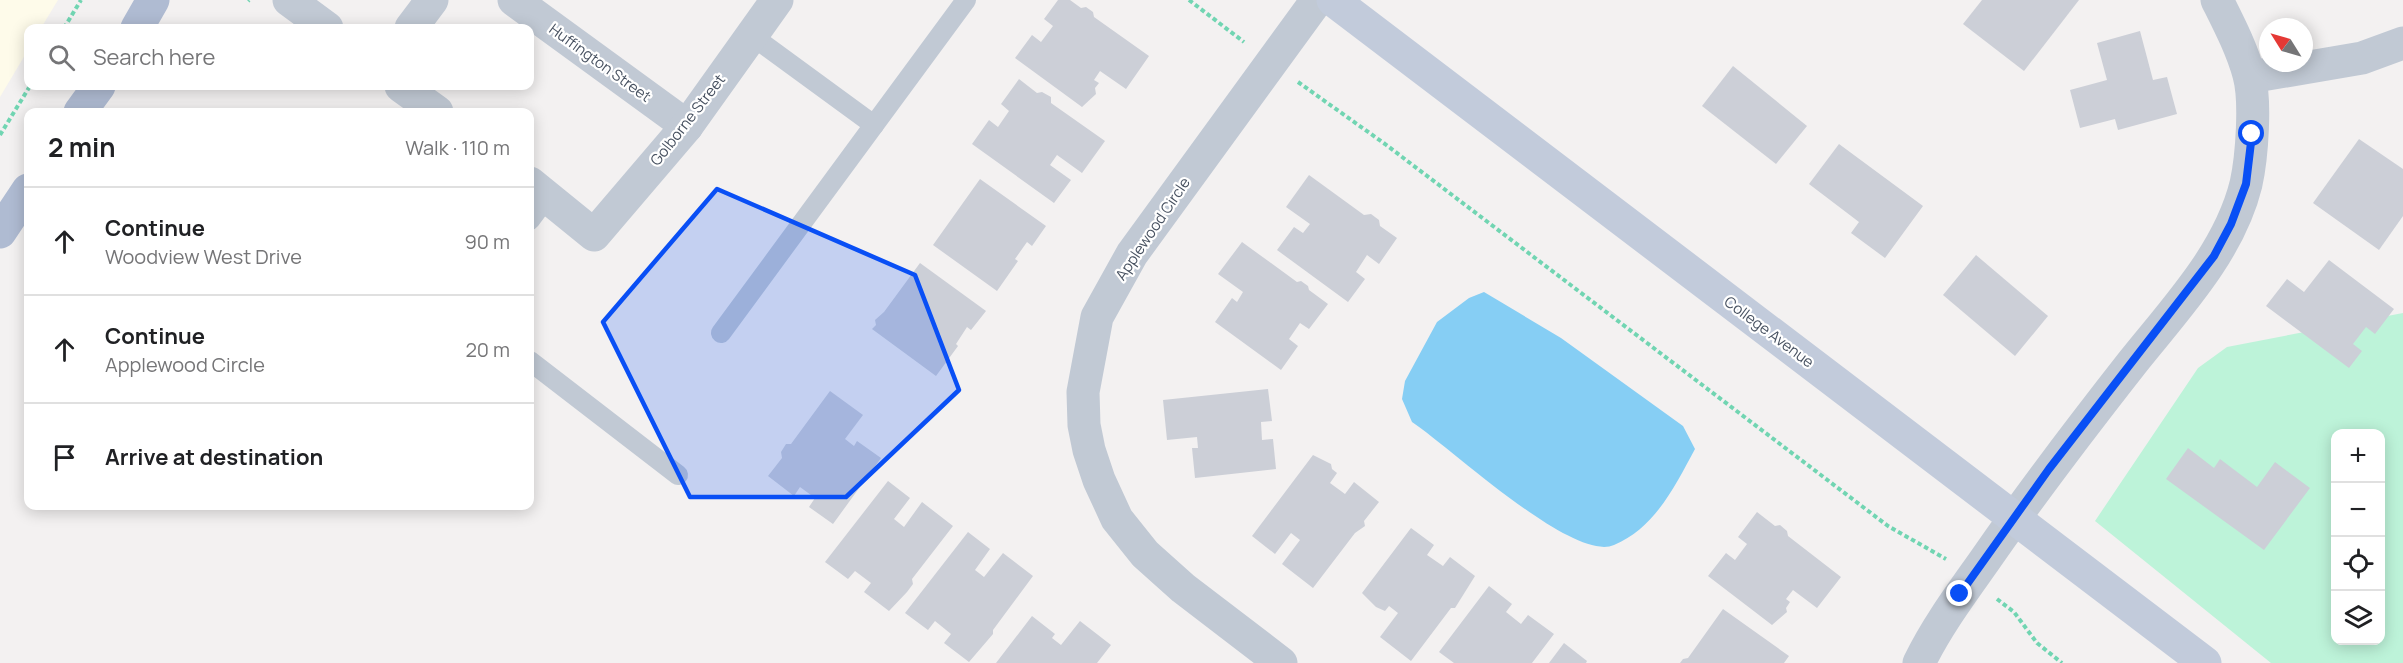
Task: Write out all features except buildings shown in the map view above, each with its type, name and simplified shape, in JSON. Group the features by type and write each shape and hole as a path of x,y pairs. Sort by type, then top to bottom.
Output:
{"main road":[{"name":"College Avenue","path":"1333,0 2205,663"},
{"path":"83,108 96,90"},
{"path":"0,232 24,196"}],"street":[{"path":"289,0 322,24"},
{"path":"414,24 432,0"},
{"name":"Huffington Street","path":"514,0 687,126"},
{"name":"Golborne Street","path":"535,200 594,235 687,126 777,0"},
{"name":"Applewood Circle","path":"1281,663 1183,588 1145,554 1117,519 1099,480 1089,450 1084,425 1083,392 1096,317 1132,254 1317,0"},
{"path":"1919,663 1932,636 2014,518 2214,256 2231,224 2246,184 2252,134 2250,77 2234,33 2217,0"},
{"path":"2250,77 2362,58 2403,43"},
{"path":"407,90 431,108"}],"lane":[{"path":"721,333 966,0"},
{"path":"751,35 874,125"},
{"path":"534,364 678,475"}],"path":[{"path":"66,24 81,0"},
{"path":"1189,0 1246,44"},
{"path":"1289,76 1385,144 1888,526 1940,555 1972,578 2014,612 2037,643 2062,663"},
{"path":"0,135 28,90"}],"highlighted area":[{"path":"717,189 915,275 959,390 846,497 690,497 603,322"}],"shaded area":[{"path":"0,0 58,0 43,24 24,24 24,57 0,97"}],"green space":[{"path":"2403,313 2403,663 2271,663 2095,521 2198,368 2227,347"}],"water":[{"path":"1484,292 1561,338 1683,426 1695,449 1662,504 1641,528 1628,538 1614,545 1595,546 1570,537 1512,500 1412,422 1402,399 1405,381 1437,322 1469,298"}],"route":[{"path":"1960,594 2049,469 2214,256 2231,224 2246,184 2252,134"}]}
